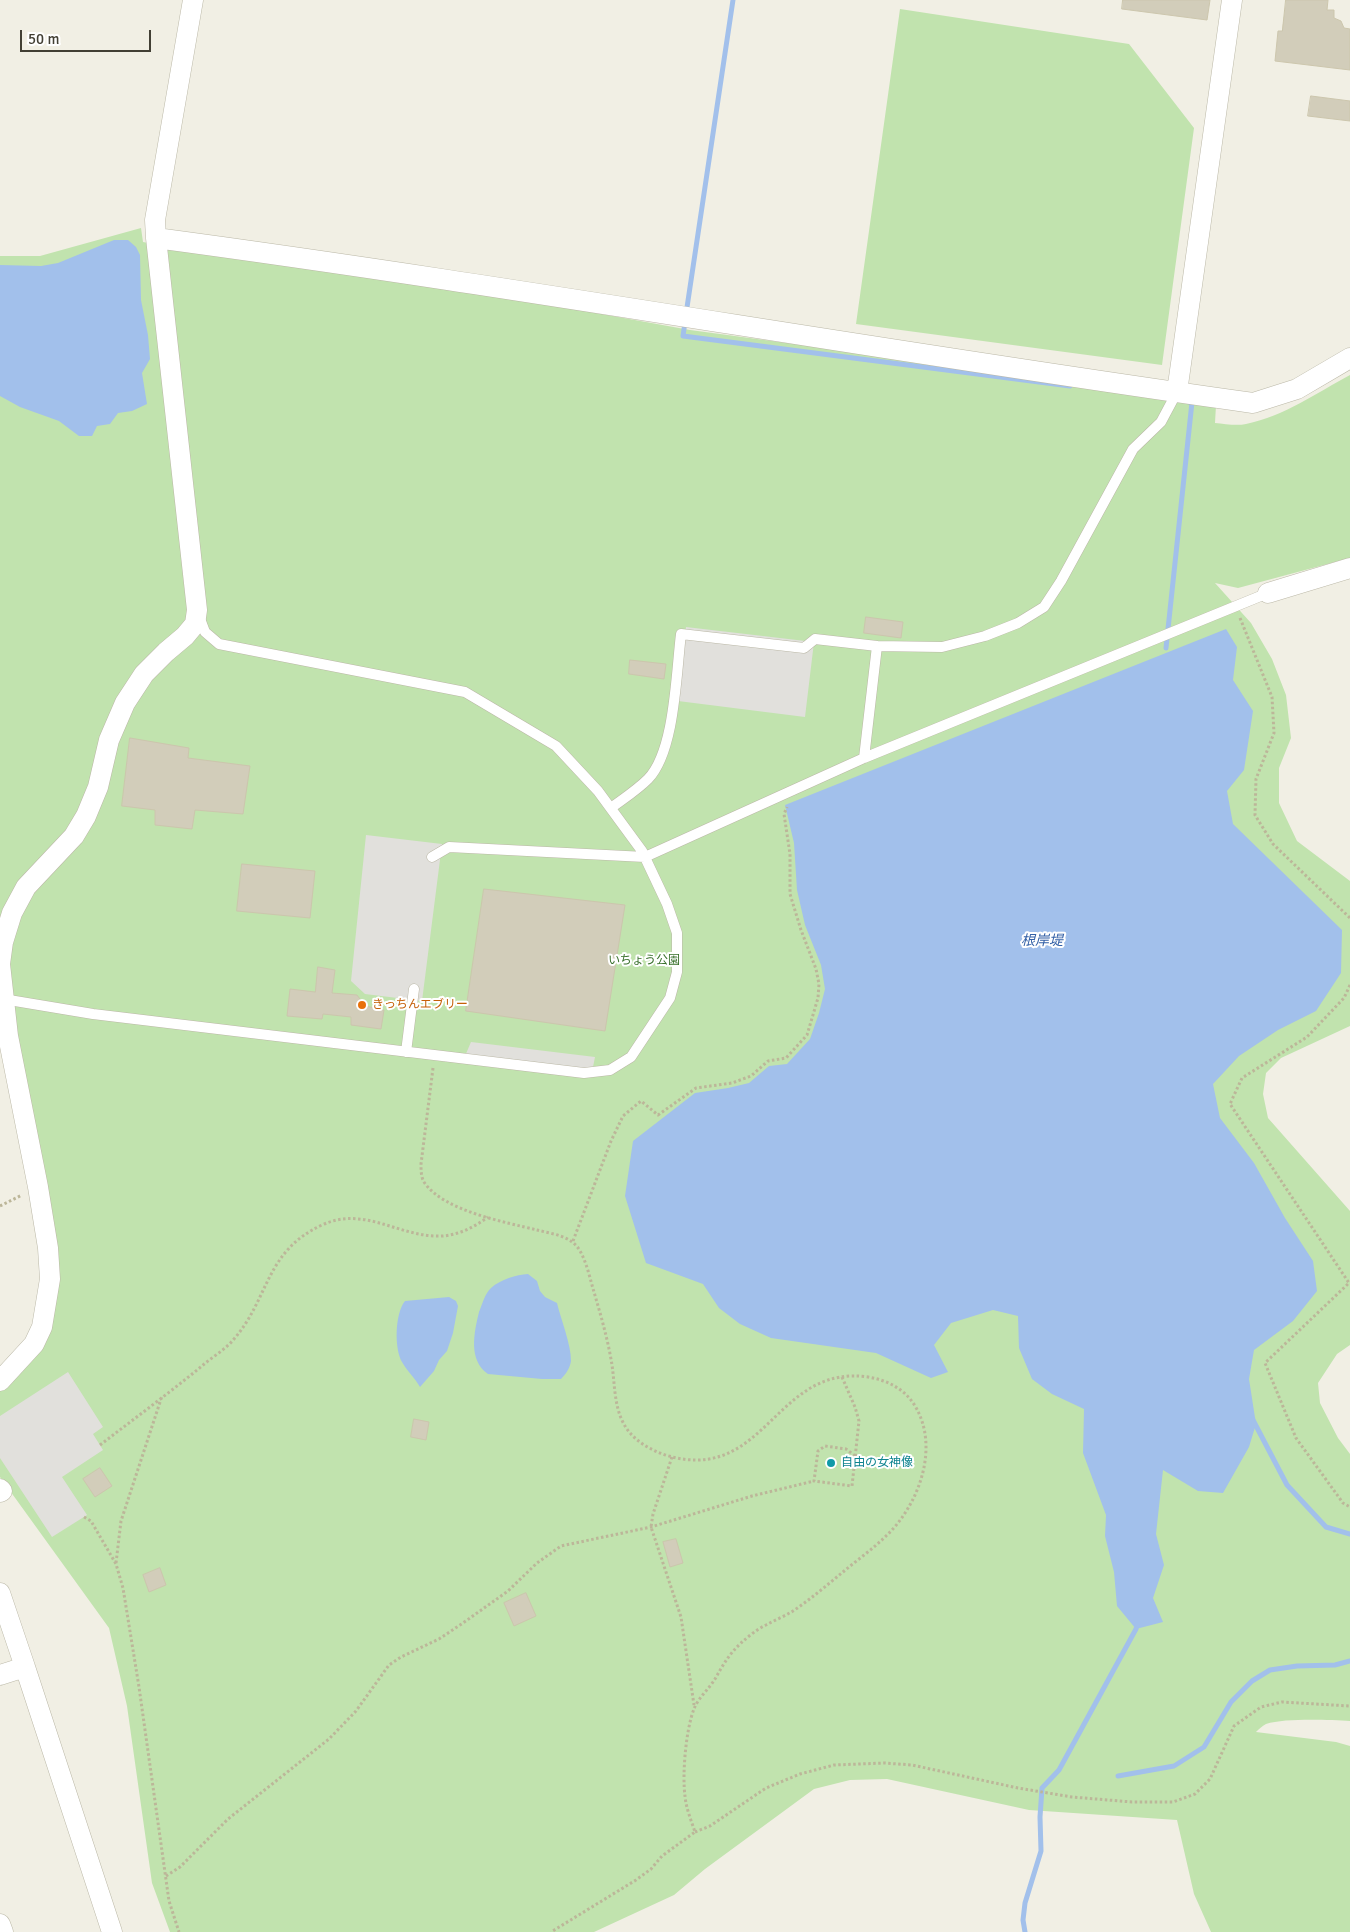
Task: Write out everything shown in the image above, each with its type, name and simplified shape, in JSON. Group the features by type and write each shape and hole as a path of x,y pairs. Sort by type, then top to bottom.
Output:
{"street":[{"path":"0,1381 34,1344 42,1327 50,1279 48,1248 38,1187 8,1036 0,964 3,942 12,913 26,887 74,836 86,816 98,787 110,740 126,703 144,674 185,636 195,624 197,610 156,238 156,220 193,0"},
{"path":"1177,392 1232,0"},
{"path":"156,238 334,262 1177,392 1253,402 1297,389 1350,358"},
{"path":"1268,593 1350,568"},
{"path":"0,1594 112,1932"},
{"path":"0,1675 25,1667"},
{"path":"0,1924 3,1932"}],"lane":[{"path":"611,808 648,779 660,762 668,742 681,634 804,648 814,639 877,646 942,647 985,636 1018,624 1044,607 1061,581 1133,449 1161,422 1177,392"},
{"path":"432,857 450,847 645,857 864,758 1268,593"},
{"path":"4,999 93,1014 584,1073 610,1070 631,1056 670,998 677,972 677,933 668,904 645,857 611,808 598,791 556,746 465,692 219,644 205,632 197,610"},
{"path":"864,758 877,646"},
{"path":"406,1052 414,989"}],"path":[{"path":"1239,614 1272,697 1274,733 1256,780 1255,815 1273,844 1350,918"},
{"path":"572,1241 611,1140 623,1116 635,1105 642,1101 658,1115 696,1088 732,1083 751,1076 768,1061 786,1058 807,1035 818,998 819,984 816,969 790,894 790,854 784,814 789,804"},
{"path":"1350,986 1344,998 1306,1037 1242,1078 1230,1104 1349,1283 1265,1363 1296,1438 1343,1503 1350,1507"},
{"path":"435,1055 421,1164 422,1180 433,1192 449,1203 468,1212 558,1235 572,1241 579,1248 585,1261 604,1328 612,1363 618,1410 626,1428 649,1447 679,1460 716,1459 732,1452 770,1423 799,1395 816,1384 832,1378 842,1377 860,1376 881,1380 906,1394 915,1405 922,1420 926,1437 926,1462 919,1484 907,1509 888,1534 791,1612 761,1627 741,1643 726,1658 714,1680 694,1706"},
{"path":"100,1445 234,1340 278,1260 291,1245 322,1224 339,1219 362,1219 383,1222 420,1235 438,1237 456,1234 475,1226 488,1217"},
{"path":"166,1876 180,1867 228,1819 329,1738 356,1711 390,1665 401,1656 439,1639 463,1623 508,1591 537,1563 561,1546 652,1527 752,1496 814,1481 852,1486 859,1421 842,1377"},
{"path":"116,1564 117,1541 123,1514 162,1396"},
{"path":"814,1481 818,1451 825,1446 846,1449 854,1455"},
{"path":"672,1457 653,1514 652,1527 681,1617 694,1706 686,1741 684,1795 696,1832"},
{"path":"84,1517 91,1521 116,1564 123,1588 169,1901 179,1932"},
{"path":"551,1932 636,1880 651,1869 662,1856 696,1832 710,1826 766,1788 800,1774 834,1765 884,1763 912,1765 1018,1788 1072,1797 1132,1802 1173,1802 1194,1794 1210,1778 1234,1726 1261,1707 1282,1702 1350,1706"}],"green space":[{"path":"900,9 1129,44 1194,128 1162,365 856,324"},
{"name":"いちょう公園","path":"141,228 143,242 185,250 491,294 690,330 1159,393 1216,405 1215,423 1231,425 1242,425 1274,416 1350,375 1350,558 1238,588 1215,583 1251,623 1272,659 1286,695 1291,738 1279,768 1279,803 1297,841 1350,881 1350,1026 1281,1058 1266,1073 1263,1094 1268,1118 1350,1211 1350,1345 1337,1354 1318,1383 1320,1403 1338,1438 1350,1454 1350,1721 1307,1720 1274,1722 1266,1724 1256,1732 1336,1742 1350,1746 1350,1932 1211,1932 1194,1894 1177,1820 1029,1810 887,1779 850,1780 814,1789 705,1869 674,1895 594,1932 170,1932 152,1883 127,1706 109,1628 0,1477 0,1387 51,1321 0,1015 0,256 40,256"}],"shaded area":[{"path":"686,627 814,642 805,717 678,701"},
{"path":"366,835 442,844 422,1001 365,994 351,981"},
{"path":"471,1042 595,1057 592,1072 465,1056"},
{"path":"68,1372 103,1427 93,1434 103,1450 62,1477 87,1515 52,1537 0,1458 0,1416"}],"water":[{"path":"114,240 128,240 136,247 140,255 141,300 148,335 150,359 142,373 147,404 132,411 118,413 110,424 97,426 92,436 79,436 59,421 20,407 0,396 0,265 41,266 58,263"},
{"name":"根岸堤","path":"1226,629 1237,647 1233,680 1253,711 1244,770 1227,791 1233,824 1342,930 1341,973 1316,1011 1278,1030 1239,1056 1213,1084 1220,1118 1254,1163 1285,1218 1313,1261 1317,1291 1293,1321 1254,1350 1249,1379 1256,1424 1249,1447 1223,1493 1198,1491 1163,1470 1156,1534 1164,1565 1153,1598 1163,1622 1136,1629 1117,1606 1114,1572 1105,1536 1106,1515 1083,1453 1084,1409 1052,1394 1032,1379 1019,1348 1018,1316 993,1310 951,1323 934,1345 948,1372 931,1378 876,1353 771,1338 740,1324 719,1308 703,1284 646,1263 625,1196 633,1141 695,1093 749,1083 769,1066 787,1064 810,1039 825,989 821,965 805,925 797,890 794,843 785,805"},
{"path":"528,1274 537,1281 540,1291 545,1297 557,1303 571,1354 568,1371 561,1379 488,1374 477,1361 474,1337 479,1312 487,1293 491,1288 504,1280"},
{"path":"449,1297 456,1301 458,1306 453,1333 447,1351 439,1360 434,1371 420,1387 399,1356 397,1331 399,1314 405,1301"}],"building":[{"path":"1123,0 1210,0 1207,20 1122,9"},
{"path":"1286,0 1328,0 1327,10 1334,10 1334,18 1341,21 1344,28 1350,29 1350,70 1275,61 1278,31 1282,31"},
{"path":"1311,96 1350,101 1350,121 1308,116"},
{"path":"866,617 903,622 901,638 864,633"},
{"path":"630,660 666,664 664,679 629,674"},
{"path":"130,738 189,748 188,758 250,766 243,814 195,810 192,829 155,825 155,810 122,806"},
{"path":"242,864 315,871 310,918 237,911"},
{"path":"484,889 625,905 605,1031 466,1011"},
{"path":"318,967 335,970 332,993 357,995 365,1006 384,1010 381,1029 351,1025 351,1017 323,1014 322,1019 287,1016 290,989 315,992"},
{"path":"414,1419 429,1422 426,1440 411,1437"},
{"path":"100,1468 112,1486 95,1497 83,1479"},
{"path":"676,1539 683,1563 670,1567 663,1542"},
{"path":"160,1568 166,1585 149,1592 143,1575"},
{"path":"526,1593 536,1616 514,1626 504,1603"}],"waterway":[{"path":"686,314 733,0"},
{"path":"685,322 683,336 1070,386"},
{"path":"1166,648 1192,402 1189,402"},
{"path":"1253,1420 1287,1485 1326,1527 1350,1534"},
{"path":"1025,1932 1023,1920 1025,1903 1041,1851 1040,1817 1042,1788 1059,1770 1137,1625"},
{"path":"1118,1776 1174,1766 1204,1747 1231,1702 1252,1681 1270,1670 1297,1666 1335,1665 1350,1661"}],"place":[{"name":"きっちんエブリー","path":"362,1005"},
{"name":"自由の女神像","path":"831,1463"}]}
